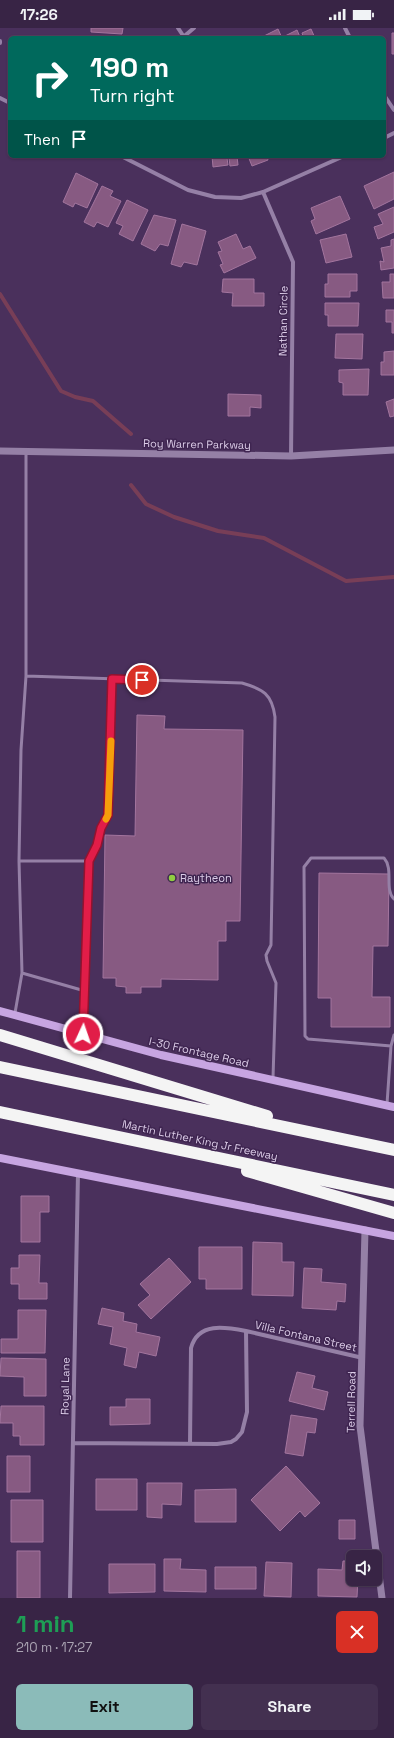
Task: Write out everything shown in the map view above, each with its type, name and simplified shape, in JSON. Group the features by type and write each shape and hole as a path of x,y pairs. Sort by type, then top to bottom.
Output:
{"highway":[{"path":"0,1035 346,1140"},
{"path":"0,1067 394,1150"},
{"name":"Martin Luther King Jr Freeway","path":"0,1112 394,1195"},
{"path":"146,1142 394,1213"}],"main road":[{"name":"I-30 Frontage Road","path":"0,1011 161,1055 390,1106"},
{"path":"0,1158 394,1236"}],"street":[{"path":"184,36 194,28"},
{"path":"386,98 394,110"},
{"path":"125,158 188,190 215,197 240,198 263,192 340,158"},
{"name":"Nathan Circle","path":"263,192 293,262 291,456"},
{"name":"Roy Warren Parkway","path":"0,452 291,456 394,450"},
{"name":"Royal Lane","path":"70,1598 78,1174"},
{"name":"Terrell Road","path":"365,1230 363,1358 360,1426 382,1598"},
{"name":"Villa Fontana Street","path":"190,1444 191,1348 193,1340 204,1330 212,1328 227,1328 246,1331 363,1358"},
{"name":"Villa Fontana Street","path":"73,1443 217,1444 230,1442 236,1439 242,1432 247,1412 246,1331"}],"lane":[{"path":"14,1015 22,973 19,861 21,750 26,676 26,452"},
{"path":"26,676 242,683 258,687 268,696 273,705 275,717 271,945 266,955 276,983 273,1080"},
{"path":"83,1034 89,861 97,845 101,828 108,815 112,679"},
{"path":"391,1046 308,1039 305,1036 304,867 311,858 384,858 390,866 391,895 394,899"},
{"path":"19,861 89,861"},
{"path":"22,973 85,991"},
{"path":"390,1106 391,1046 394,1035"}],"building":[{"path":"91,28 123,28 122,34 91,32"},
{"path":"278,29 281,36 264,36"},
{"path":"311,29 314,36 303,36 302,33"},
{"path":"297,30 300,36 285,36"},
{"path":"392,33 394,33 394,54 392,54"},
{"path":"212,158 227,158 228,165 213,167"},
{"path":"229,158 237,158 238,165 230,166"},
{"path":"249,158 268,158 268,160 252,166"},
{"path":"394,172 394,199 374,209 364,186"},
{"path":"76,173 98,184 87,208 75,203 73,207 63,202"},
{"path":"102,186 113,191 110,196 121,201 108,227 97,222 94,227 84,222"},
{"path":"340,196 350,219 316,234 311,221 315,219 311,208"},
{"path":"127,200 148,210 133,241 119,234 123,226 116,223"},
{"path":"394,207 394,232 378,239 374,227 383,224 378,214"},
{"path":"154,215 176,220 168,246 160,244 155,251 141,244"},
{"path":"182,224 206,231 197,265 184,262 181,267 171,264"},
{"path":"236,234 243,249 250,246 256,258 224,273 220,265 223,264 218,252 222,251 218,242"},
{"path":"346,234 352,257 326,263 320,240"},
{"path":"394,239 394,268 381,270 380,261 384,262 381,248 391,246 391,240"},
{"path":"328,274 357,274 357,291 350,291 350,297 325,297 325,284 328,284"},
{"path":"390,274 394,274 394,298 383,298 382,282 390,282"},
{"path":"223,279 254,279 254,293 264,293 264,306 232,306 233,293 222,292"},
{"path":"325,303 359,303 358,326 328,326 328,315 325,315"},
{"path":"386,310 394,310 394,333 392,333 392,322 386,322"},
{"path":"336,334 363,334 362,359 335,358"},
{"path":"394,351 394,375 381,375 381,362 384,362 384,352"},
{"path":"369,369 368,395 343,395 343,383 339,382 339,370"},
{"path":"228,394 261,395 261,408 250,407 250,416 228,416"},
{"path":"394,399 394,416 390,417 386,402"},
{"name":"Raytheon","path":"137,715 165,716 164,729 243,730 240,921 226,921 226,941 218,941 218,980 161,979 161,987 141,987 141,993 126,993 126,987 116,986 116,978 103,978 105,835 135,836"},
{"path":"319,873 389,874 388,946 373,946 372,997 390,997 390,1027 331,1027 331,998 318,998"},
{"path":"21,1196 49,1196 49,1212 40,1212 40,1242 21,1242"},
{"path":"253,1242 282,1243 282,1262 294,1262 293,1296 252,1295"},
{"path":"199,1247 242,1247 242,1289 206,1289 206,1279 199,1279"},
{"path":"19,1255 40,1255 39,1283 47,1283 47,1299 19,1299 19,1284 11,1284 11,1268 19,1268"},
{"path":"169,1258 191,1282 151,1319 138,1305 150,1295 140,1284"},
{"path":"304,1268 322,1269 321,1282 346,1284 345,1302 337,1301 336,1310 302,1308"},
{"path":"102,1308 124,1313 123,1321 137,1324 136,1332 160,1337 156,1356 139,1352 136,1368 124,1365 127,1348 110,1344 113,1327 98,1324"},
{"path":"18,1310 46,1310 45,1353 1,1353 1,1339 18,1339"},
{"path":"1,1358 46,1359 46,1396 24,1396 24,1377 0,1376"},
{"path":"297,1372 315,1376 312,1388 328,1392 324,1410 289,1401"},
{"path":"126,1399 150,1399 150,1424 110,1425 110,1407 126,1407"},
{"path":"1,1406 44,1406 44,1445 20,1445 20,1436 13,1436 13,1423 0,1423"},
{"path":"291,1415 317,1419 315,1433 307,1432 303,1456 285,1453"},
{"path":"7,1456 30,1456 30,1492 7,1492"},
{"path":"286,1466 320,1503 305,1517 300,1511 280,1531 251,1500"},
{"path":"96,1479 137,1479 137,1510 96,1510"},
{"path":"147,1483 182,1483 181,1505 162,1504 162,1518 147,1517"},
{"path":"236,1489 236,1522 195,1522 195,1490"},
{"path":"11,1500 43,1500 43,1542 11,1542"},
{"path":"339,1520 355,1520 355,1539 339,1539"},
{"path":"17,1551 40,1551 40,1598 17,1598"},
{"path":"164,1559 181,1559 180,1569 206,1570 206,1592 164,1591"},
{"path":"343,1561 346,1561 346,1586 358,1586 357,1597 318,1596 318,1569 342,1570"},
{"path":"266,1562 292,1563 291,1597 264,1596"},
{"path":"109,1564 155,1564 155,1592 109,1593"},
{"path":"215,1567 256,1567 256,1589 215,1589"}],"waterway":[{"path":"0,294 61,391 75,397 93,401 131,434"},
{"path":"131,485 146,504 174,517 218,531 264,538 346,581 394,577"}],"slow traffic":[{"path":"106,819 108,815 111,741"}],"place":[{"name":"Raytheon","path":"172,878"}],"route":[{"path":"83,1034 87,962 89,861 97,845 101,828 108,815 112,679 142,680"}]}
